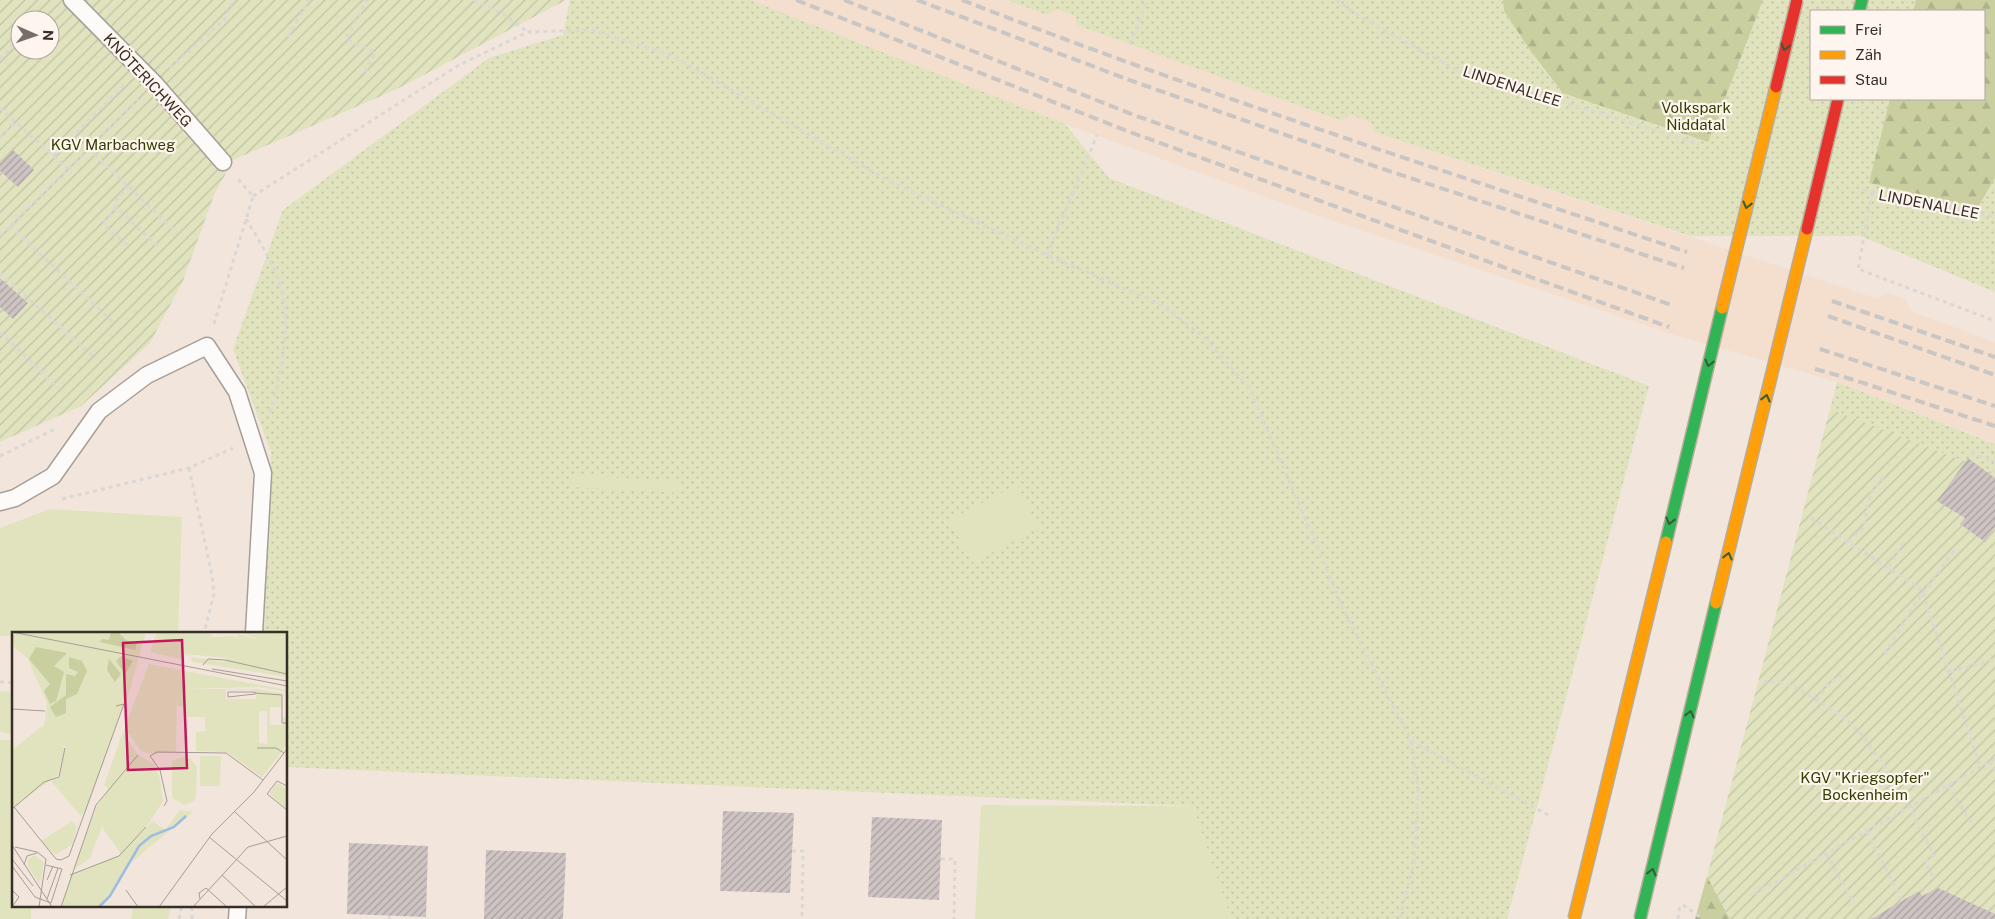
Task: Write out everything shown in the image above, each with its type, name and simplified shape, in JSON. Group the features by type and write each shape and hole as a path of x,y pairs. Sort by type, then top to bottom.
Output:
{"highway":[{"path":"1574,919 1797,0"},
{"path":"1640,919 1838,100"}],"lane":[{"name":"KNÖTERICHWEG","path":"72,0 155,84 223,162"},
{"path":"0,502 15,498 53,476 99,411 148,375 207,346 237,392 254,439 263,473 254,632"},
{"path":"237,919 238,906"}],"path":[{"path":"0,236 224,19 233,0"},
{"path":"288,37 309,0"},
{"path":"365,72 375,52 346,39 367,0"},
{"path":"474,0 505,14 528,32"},
{"path":"1130,44 1147,0"},
{"name":"LINDENALLEE","path":"1336,0 1359,16 1453,68 1699,144"},
{"path":"207,346 253,196 459,65 528,32 590,30 669,54 887,180 1047,256 1162,305 1204,337 1250,389 1347,617 1411,740 1418,789 1414,862 1400,919"},
{"path":"0,60 10,49"},
{"path":"54,156 126,83"},
{"path":"0,108 68,169"},
{"path":"0,138 16,122"},
{"path":"1047,256 1097,135"},
{"path":"89,149 177,233"},
{"path":"223,162 253,196"},
{"path":"128,186 114,202 116,207 161,249"},
{"name":"LINDENALLEE","path":"1863,190 1995,217"},
{"path":"1872,193 1858,269 1995,321"},
{"path":"116,207 104,222 107,228 128,246"},
{"path":"53,501 189,468 254,439 268,418 277,394 284,341 285,303 275,271 246,219"},
{"path":"10,226 114,323"},
{"path":"0,273 96,359"},
{"path":"0,332 58,388"},
{"path":"0,456 61,427"},
{"path":"1971,453 1995,462"},
{"path":"189,468 212,575 214,594 204,632"},
{"path":"1848,541 1864,527 1867,507 1872,492 1884,476"},
{"path":"1811,518 1922,590 1980,766"},
{"path":"1889,567 1903,543"},
{"path":"1885,654 1912,607 1924,594 1956,548"},
{"path":"1950,672 1995,659"},
{"path":"1817,700 1828,684 1841,676"},
{"path":"1763,682 1779,682 1795,687 1846,719 1863,736 1912,807 1914,818 1934,855 1925,862 1934,879"},
{"path":"1411,740 1552,817"},
{"path":"1754,894 1995,759"},
{"path":"1990,761 1995,770"},
{"path":"1948,785 1972,824"},
{"path":"1867,832 1901,899"},
{"path":"792,851 803,851 802,919"},
{"path":"1826,854 1854,903"},
{"path":"941,859 955,859 954,919"},
{"path":"1678,919 1682,904 1703,919"},
{"path":"179,919 182,906"},
{"path":"192,906 192,919"}],"shaded area":[{"path":"750,0 1006,0 1047,15 1055,9 1075,16 1078,25 1342,121 1350,115 1371,122 1374,132 1878,299 1887,293 1907,299 1910,311 1995,342 1995,443 1837,382 1668,333 1321,217 1065,124"}],"green space":[{"name":"KGV Marbachweg","path":"0,0 566,0 395,90 233,160 214,195 183,281 150,343 81,406 0,442"},
{"path":"570,0 750,0 1065,124 1109,178 1649,386 1507,919 1231,919 1193,806 288,767 288,632 264,632 271,452 233,349 283,210 489,58 563,35"},
{"name":"Volkspark Niddatal","path":"1007,0 1995,0 1995,292 1860,236 1691,236 1374,132 1371,122 1350,115 1342,121 1077,25 1075,16 1056,9 1047,15"},
{"path":"1503,0 1763,0 1708,142 1563,93 1530,50 1504,11"},
{"path":"1916,0 1995,0 1995,178 1978,207 1869,183 1890,100 1985,100 1985,10 1913,10"},
{"path":"1837,382 1995,444 1995,473 1830,409"},
{"name":"KGV \"Kriegsopfer\" Bockenheim","path":"1830,409 1995,473 1995,919 1730,919 1707,876"},
{"path":"572,475 681,481 680,493 571,487"},
{"path":"1017,485 1039,528 972,563 949,520"},
{"path":"50,509 182,517 178,632 12,632 12,636 0,636 0,528"},
{"path":"0,691 12,692 12,735 0,732"},
{"path":"0,740 12,740 12,906 31,906 31,919 0,919"},
{"path":"981,805 1193,806 1231,919 975,919"},
{"path":"1707,876 1730,919 1695,919"},
{"path":"133,906 171,906 168,919 131,919"}],"building":[{"path":"13,150 34,170 18,187 0,171 0,164"},
{"path":"0,278 28,303 13,319 0,307"},
{"path":"1968,458 1995,478 1995,527 1985,542 1960,524 1965,518 1937,501"},
{"path":"723,811 794,813 790,893 720,891"},
{"path":"872,817 942,820 939,900 868,897"},
{"path":"349,843 428,846 426,917 347,914"},
{"path":"486,850 566,853 563,919 484,919"},
{"path":"1938,888 1995,914 1995,919 1871,919 1919,891 1922,896"}],"railway":[{"path":"796,0 1127,131 1669,327"},
{"path":"844,0 1134,115 1674,306"},
{"path":"917,0 1132,81 1386,170 1684,268"},
{"path":"962,0 1232,99 1687,252"},
{"path":"1832,301 1995,357"},
{"path":"1828,316 1995,375"},
{"path":"1820,349 1995,406"},
{"path":"1815,369 1995,426"}],"traffic: fast":[{"path":"1859,10 1862,0"},
{"path":"1666,542 1722,308"},
{"path":"1640,919 1716,603"}],"traffic: slow":[{"path":"1722,308 1776,87"},
{"path":"1716,603 1807,229"},
{"path":"1574,919 1666,542"}],"traffic: jam":[{"path":"1776,87 1797,0"},
{"path":"1807,229 1838,100"}]}
